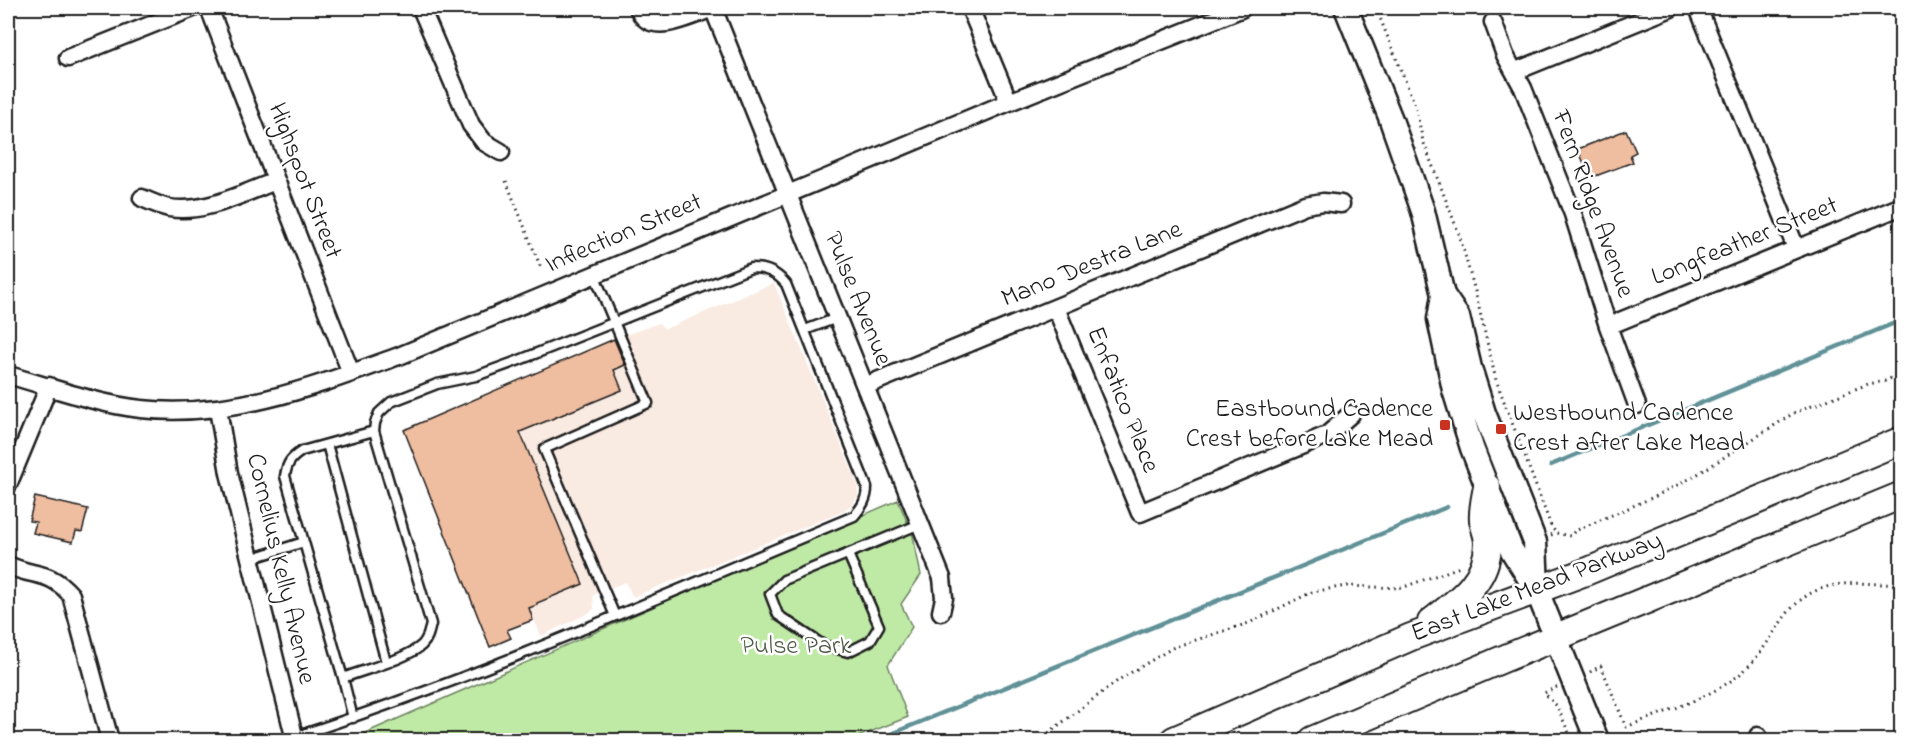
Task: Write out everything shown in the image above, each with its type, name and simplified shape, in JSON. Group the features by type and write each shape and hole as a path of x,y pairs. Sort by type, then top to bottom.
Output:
{"main road":[{"name":"East Lake Mead Parkway","path":"1174,741 1411,636 1537,591 1902,440"},
{"path":"1411,636 1466,594 1482,573 1488,550 1483,518 1486,488"},
{"name":"East Lake Mead Parkway","path":"1312,741 1556,637 1902,495"}],"street":[{"path":"68,58 193,8"},
{"name":"Highspot Street","path":"209,8 351,373"},
{"path":"421,8 471,125 484,142 501,152"},
{"name":"Pulse Avenue","path":"638,8 650,21 663,25 713,8 942,578 945,598 941,612"},
{"path":"970,8 1009,102"},
{"name":"Inflection Street","path":"8,375 105,402 141,409 181,411 218,409 275,398 399,356 1009,102 1243,8"},
{"path":"1346,8 1407,164 1423,211 1443,295 1458,317 1484,413 1534,542 1537,591"},
{"path":"1516,71 1671,8"},
{"path":"1698,8 1796,248"},
{"name":"Fern Ridge Avenue","path":"1493,22 1505,55 1516,71 1573,214 1608,326 1637,405"},
{"path":"142,198 168,208 188,209 210,206 276,181"},
{"name":"Mano Destra Lane","path":"865,386 1305,205 1323,202 1341,204"},
{"name":"Longfeather Street","path":"1608,326 1902,206"},
{"path":"1443,295 1439,319 1454,390 1472,448 1511,549 1537,591 1597,741"},
{"name":"Enfatico Place","path":"1056,308 1140,513 1327,435 1351,414"},
{"path":"8,485 49,386"},
{"name":"Cornelius Kelly Avenue","path":"218,409 229,472 249,559 295,739"},
{"path":"8,565 50,577 62,584 71,595 110,741"}],"lane":[{"path":"295,739 533,650 854,516 862,507 867,496 867,486 786,284 776,274 761,268 751,268 476,376 437,384 391,402 379,413 374,431 431,624 429,636 423,645 412,652 343,678"},
{"path":"593,274 648,403 544,449 615,616"},
{"path":"805,330 837,318"},
{"path":"353,718 285,476 287,465 292,457 302,451 374,431"},
{"path":"327,444 386,662"},
{"path":"848,554 879,626 870,641 848,652 824,645 778,615 770,594 784,580 920,524"},
{"path":"249,559 304,542"}],"path":[{"path":"1376,8 1415,105 1423,141 1459,234 1496,380 1551,526 1556,533"},
{"path":"506,181 541,268"},
{"path":"1572,741 1557,706 1544,693 1601,666 1626,727 1702,695 1738,675 1768,643 1790,609 1804,596 1815,590 1836,585 1902,585"}],"shaded area":[{"path":"774,283 858,485 858,496 852,505 839,513 633,597 625,582 593,595 594,609 541,636 529,608 548,599 520,432 622,390 614,370 625,365 614,339 659,323 665,329"}],"green space":[{"name":"Pulse Park","path":"898,500 913,536 921,575 901,604 912,627 888,665 908,717 850,740 349,740"}],"building":[{"path":"1626,130 1636,152 1630,155 1633,162 1590,178 1578,149"},
{"path":"614,339 625,365 614,370 622,390 520,432 583,584 529,608 533,620 507,630 511,638 490,647 404,430"},
{"path":"35,497 88,509 82,532 76,531 73,542 33,533 36,522 29,521"}],"waterway":[{"path":"1551,465 1902,320"},
{"path":"876,740 1447,507"}],"place":[{"name":"Eastbound Cadence Crest before Lake Mead","path":"1445,425"},
{"name":"Westbound Cadence Crest after Lake Mead","path":"1501,429"}]}
